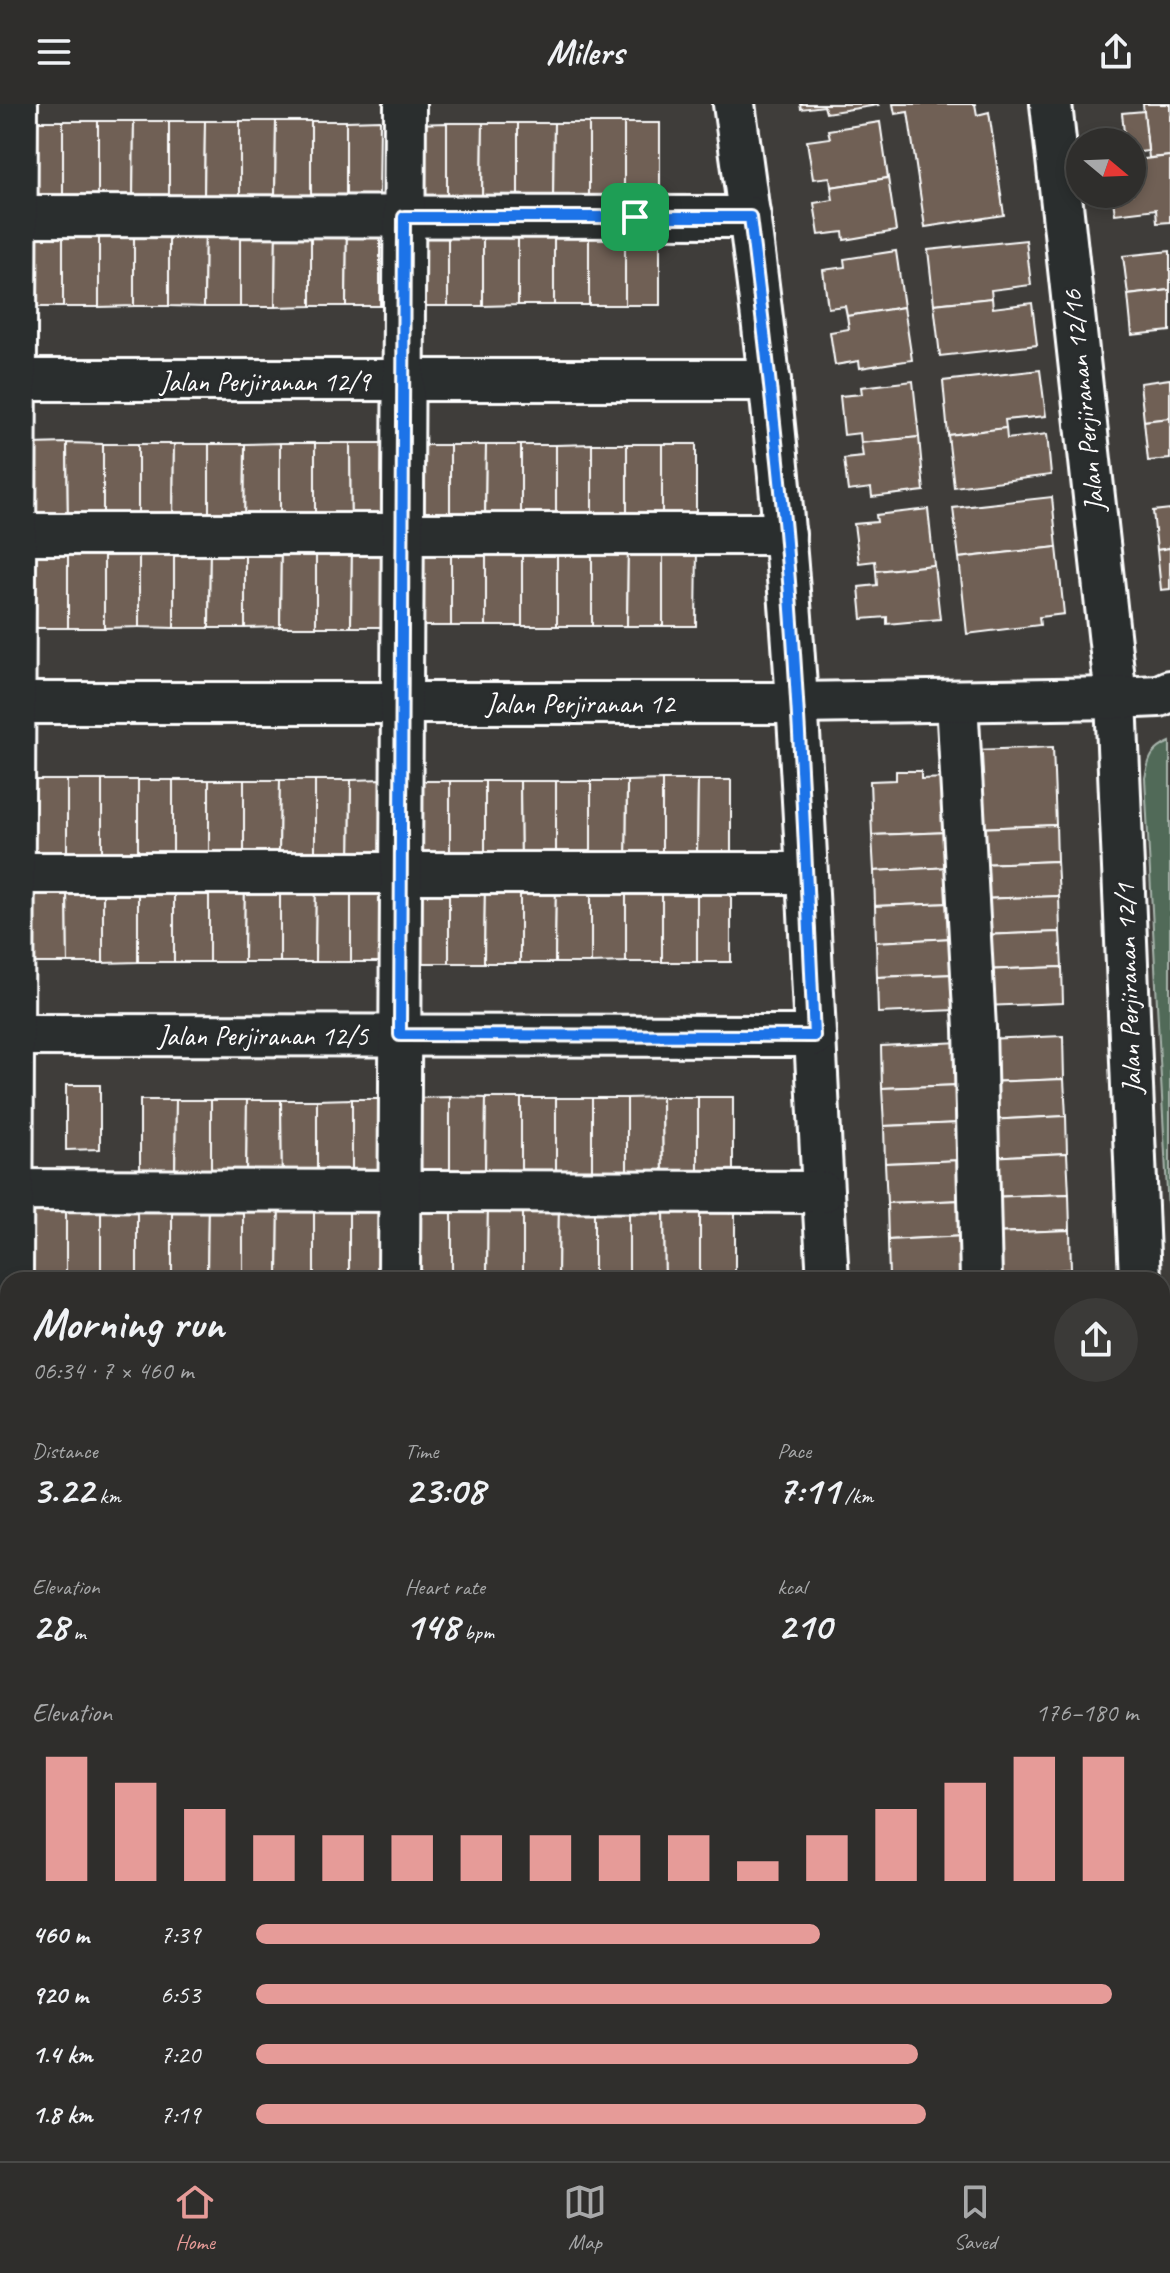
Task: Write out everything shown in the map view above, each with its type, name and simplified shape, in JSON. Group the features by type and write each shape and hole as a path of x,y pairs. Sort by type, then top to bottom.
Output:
{"street":[{"path":"11,1272 6,1190 8,216 17,104"},
{"path":"399,1272 405,104"},
{"path":"734,104 770,380 785,534 827,1272"},
{"name":"Jalan Perjiranan 12/16","path":"1051,104 1116,698"},
{"path":"8,216 750,217"},
{"name":"Jalan Perjiranan 12/9","path":"8,380 770,380"},
{"path":"8,534 785,534"},
{"name":"Jalan Perjiranan 12","path":"7,703 796,703 1166,697"},
{"name":"Jalan Perjiranan 12/1","path":"1116,698 1140,1272"},
{"path":"957,701 975,1028 981,1272"},
{"path":"7,873 806,873"},
{"name":"Jalan Perjiranan 12/5","path":"6,1035 814,1036"},
{"path":"6,1190 822,1192"}],"green space":[{"path":"1170,742 1170,1248 1145,778 1152,756"}],"building":[{"path":"800,104 878,105 826,113 824,106 801,109"},
{"path":"893,104 975,104 977,115 989,112 1004,215 925,227 908,112 895,114"},
{"path":"1143,104 1170,104 1170,156 1149,158"},
{"path":"1144,111 1146,128 1124,128 1122,113"},
{"path":"380,120 379,200 346,200 346,121"},
{"path":"27,121 63,121 63,200 28,200"},
{"path":"63,121 98,121 98,200 63,200"},
{"path":"98,121 134,121 133,200 98,200"},
{"path":"134,121 169,121 169,200 133,200"},
{"path":"169,121 205,121 204,200 169,200"},
{"path":"205,121 240,121 240,200 204,200"},
{"path":"240,121 276,121 275,200 240,200"},
{"path":"276,121 311,121 311,200 275,200"},
{"path":"311,121 346,121 346,200 311,200"},
{"path":"880,122 888,178 831,187 830,177 813,179 807,141 830,138 828,130"},
{"path":"447,123 447,202 412,202 412,124"},
{"path":"447,123 483,123 482,202 447,202"},
{"path":"483,123 518,123 518,202 482,202"},
{"path":"518,123 554,123 553,202 518,202"},
{"path":"554,123 589,123 589,202 553,202"},
{"path":"589,123 624,123 624,202 589,202"},
{"path":"624,123 660,123 660,202 624,202"},
{"path":"1170,156 1170,222 1157,223 1156,209 1115,214 1114,208 1146,208 1146,159"},
{"path":"888,178 896,231 844,240 843,232 819,235 814,203 833,200 831,187"},
{"path":"589,226 589,305 554,305 554,227"},
{"path":"589,226 625,226 625,305 589,305"},
{"path":"625,226 660,226 660,305 625,305"},
{"path":"205,227 204,307 169,306 169,228"},
{"path":"205,227 240,227 240,307 204,307"},
{"path":"240,227 276,227 275,307 240,307"},
{"path":"276,227 311,227 311,306 275,307"},
{"path":"311,227 347,227 346,306 311,306"},
{"path":"347,227 380,228 380,306 346,306"},
{"path":"413,227 448,227 448,306 412,306"},
{"path":"448,227 483,227 483,306 448,306"},
{"path":"483,227 518,227 518,305 483,306"},
{"path":"518,227 554,227 554,305 518,305"},
{"path":"28,228 63,228 63,307 28,307"},
{"path":"63,228 99,228 99,307 63,307"},
{"path":"99,228 134,228 134,306 99,307"},
{"path":"134,228 169,228 169,306 134,306"},
{"path":"1026,240 1031,285 991,290 992,298 934,304 928,250"},
{"path":"896,251 904,307 847,316 845,306 828,308 823,270 845,267 844,259"},
{"path":"1170,251 1170,290 1128,295 1123,256"},
{"path":"1170,290 1170,331 1132,335 1128,295"},
{"path":"992,298 993,308 1032,303 1037,345 940,356 934,304"},
{"path":"904,307 912,360 860,368 859,361 835,365 830,332 849,329 847,316"},
{"path":"1040,370 1046,416 1005,420 1006,428 948,435 943,381"},
{"path":"1170,379 1170,418 1144,421 1140,383"},
{"path":"913,381 919,437 861,443 860,433 844,435 840,396 862,394 861,387"},
{"path":"1170,418 1170,459 1148,461 1144,421"},
{"path":"1006,428 1007,439 1047,434 1051,475 954,487 948,435"},
{"path":"919,437 924,491 872,497 871,488 848,491 844,459 863,457 861,443"},
{"path":"67,443 68,523 32,523 32,444"},
{"path":"67,443 103,444 103,523 68,523"},
{"path":"280,443 280,522 244,522 245,444"},
{"path":"280,443 315,443 315,523 280,522"},
{"path":"315,443 350,443 351,523 315,523"},
{"path":"350,443 384,443 384,522 351,523"},
{"path":"103,444 138,444 138,522 103,523"},
{"path":"138,444 174,444 173,522 138,522"},
{"path":"174,444 209,444 209,522 173,522"},
{"path":"209,444 245,444 244,522 209,522"},
{"path":"592,444 592,523 556,523 556,445"},
{"path":"592,444 627,444 627,523 592,523"},
{"path":"627,444 662,444 662,523 627,523"},
{"path":"662,444 696,444 696,523 662,523"},
{"path":"415,445 450,445 450,523 414,524"},
{"path":"450,445 486,445 485,523 450,523"},
{"path":"486,445 521,445 521,523 485,523"},
{"path":"521,445 556,445 556,523 521,523"},
{"path":"1052,497 1057,547 959,558 953,508"},
{"path":"928,509 934,565 876,571 875,561 859,563 854,524 877,522 876,515"},
{"path":"1170,509 1170,548 1157,550 1153,511"},
{"path":"415,547 451,547 451,626 415,626"},
{"path":"451,547 486,547 486,626 451,626"},
{"path":"486,547 522,547 522,626 486,626"},
{"path":"522,547 557,547 557,626 522,626"},
{"path":"557,547 592,547 592,626 557,626"},
{"path":"592,547 628,547 627,626 592,626"},
{"path":"628,547 663,547 663,626 627,626"},
{"path":"663,547 697,547 696,626 663,626"},
{"path":"1057,547 1064,614 1039,617 1040,625 967,634 959,558"},
{"path":"174,548 210,548 209,628 174,628"},
{"path":"174,548 174,628 139,627 139,549"},
{"path":"210,548 245,548 245,628 209,628"},
{"path":"245,548 281,548 280,627 245,628"},
{"path":"281,548 316,548 316,627 280,627"},
{"path":"316,548 352,548 351,627 316,627"},
{"path":"352,548 385,548 385,627 351,627"},
{"path":"1170,548 1170,589 1161,590 1157,550"},
{"path":"33,549 68,549 68,628 33,628"},
{"path":"68,549 104,549 104,628 68,628"},
{"path":"104,549 139,549 139,627 104,628"},
{"path":"934,565 940,619 887,624 887,617 862,619 859,587 877,585 876,571"},
{"path":"1053,747 1056,825 978,828 975,750"},
{"path":"896,771 921,771 921,779 949,778 951,832 872,835 870,781 896,780"},
{"path":"384,779 384,859 350,859 351,780"},
{"path":"31,780 67,780 67,859 32,859"},
{"path":"67,780 102,780 102,859 67,859"},
{"path":"102,780 138,780 138,859 102,859"},
{"path":"138,780 173,780 173,859 138,859"},
{"path":"173,780 209,780 209,859 173,859"},
{"path":"209,780 244,780 244,859 209,859"},
{"path":"244,780 280,780 279,859 244,859"},
{"path":"280,780 315,780 315,859 279,859"},
{"path":"315,780 351,780 350,859 315,859"},
{"path":"662,780 698,780 697,860 662,860"},
{"path":"662,780 662,860 626,859 627,781"},
{"path":"698,780 731,780 731,859 697,860"},
{"path":"414,781 450,781 450,860 414,860"},
{"path":"450,781 485,781 485,860 450,860"},
{"path":"485,781 520,781 521,860 485,860"},
{"path":"520,781 556,781 556,860 521,860"},
{"path":"556,781 591,781 591,859 556,860"},
{"path":"591,781 627,781 626,859 591,859"},
{"path":"1056,825 1057,861 979,864 978,828"},
{"path":"951,832 952,867 874,871 872,835"},
{"path":"1057,861 1059,896 981,899 979,864"},
{"path":"952,867 953,903 875,906 874,871"},
{"path":"67,883 68,963 32,963 33,884"},
{"path":"67,883 103,883 103,963 68,963"},
{"path":"103,883 138,884 138,962 103,963"},
{"path":"209,883 209,962 174,962 174,884"},
{"path":"209,883 245,883 244,962 209,962"},
{"path":"245,883 280,883 280,962 244,962"},
{"path":"280,883 316,883 315,962 280,962"},
{"path":"316,883 351,883 351,962 315,962"},
{"path":"351,883 384,883 385,962 351,962"},
{"path":"556,883 555,963 520,963 520,884"},
{"path":"556,883 591,884 591,963 555,963"},
{"path":"731,883 731,962 697,962 697,884"},
{"path":"138,884 174,884 174,962 138,962"},
{"path":"414,884 449,884 449,963 414,963"},
{"path":"449,884 485,884 484,963 449,963"},
{"path":"485,884 520,884 520,963 484,963"},
{"path":"591,884 626,884 626,962 591,963"},
{"path":"626,884 662,884 662,962 626,962"},
{"path":"662,884 697,884 697,962 662,962"},
{"path":"1059,896 1060,932 982,935 981,899"},
{"path":"953,903 954,938 876,942 875,906"},
{"path":"1060,932 1062,967 983,970 982,935"},
{"path":"954,938 956,974 877,977 876,942"},
{"path":"1062,967 1063,1003 984,1006 983,970"},
{"path":"956,974 957,1010 878,1013 877,977"},
{"path":"1063,1036 1064,1079 985,1082 984,1039"},
{"path":"960,1042 961,1085 882,1088 881,1046"},
{"path":"1064,1079 1066,1116 987,1120 985,1082"},
{"path":"66,1085 100,1085 100,1149 66,1150"},
{"path":"961,1085 963,1123 884,1126 882,1088"},
{"path":"450,1097 450,1177 414,1177 415,1098"},
{"path":"450,1097 486,1098 485,1177 450,1177"},
{"path":"662,1097 663,1176 627,1176 627,1098"},
{"path":"662,1097 698,1097 698,1176 663,1176"},
{"path":"698,1097 733,1097 733,1176 698,1176"},
{"path":"486,1098 521,1098 521,1176 485,1177"},
{"path":"521,1098 556,1098 556,1176 521,1176"},
{"path":"556,1098 592,1098 592,1176 556,1176"},
{"path":"592,1098 627,1098 627,1176 592,1176"},
{"path":"352,1099 386,1099 386,1179 352,1179"},
{"path":"352,1099 352,1179 317,1179 317,1100"},
{"path":"140,1100 176,1100 175,1179 140,1179"},
{"path":"176,1100 211,1100 211,1179 175,1179"},
{"path":"211,1100 247,1100 246,1179 211,1179"},
{"path":"247,1100 281,1100 282,1179 246,1179"},
{"path":"281,1100 317,1100 317,1179 282,1179"},
{"path":"1066,1116 1067,1153 988,1157 987,1120"},
{"path":"963,1123 964,1160 885,1163 884,1126"},
{"path":"1067,1153 1069,1194 990,1197 988,1157"},
{"path":"964,1160 965,1200 887,1203 885,1163"},
{"path":"1069,1194 1070,1230 991,1233 990,1197"},
{"path":"965,1200 966,1236 888,1240 887,1203"},
{"path":"383,1201 382,1272 349,1272 349,1202"},
{"path":"30,1202 66,1202 66,1272 31,1272"},
{"path":"66,1202 101,1202 101,1272 66,1272"},
{"path":"101,1202 137,1202 137,1272 101,1272"},
{"path":"137,1202 172,1202 172,1272 137,1272"},
{"path":"172,1202 208,1202 207,1272 172,1272"},
{"path":"208,1202 243,1202 243,1272 207,1272"},
{"path":"243,1202 279,1202 278,1272 243,1272"},
{"path":"279,1202 314,1202 314,1272 278,1272"},
{"path":"314,1202 349,1202 349,1272 314,1272"},
{"path":"417,1204 452,1204 452,1272 416,1272"},
{"path":"452,1204 488,1204 487,1272 452,1272"},
{"path":"488,1204 523,1204 523,1272 487,1272"},
{"path":"523,1204 559,1204 558,1272 523,1272"},
{"path":"559,1204 594,1204 594,1272 558,1272"},
{"path":"594,1204 629,1204 629,1272 594,1272"},
{"path":"629,1204 664,1204 665,1272 629,1272"},
{"path":"664,1204 700,1204 700,1272 665,1272"},
{"path":"700,1204 735,1204 735,1272 700,1272"},
{"path":"1070,1230 1071,1269 993,1272 991,1233"},
{"path":"966,1236 968,1272 889,1272 888,1240"}],"route":[{"path":"404,217 635,217 750,217 785,534 814,1036 400,1035 404,217"}]}
